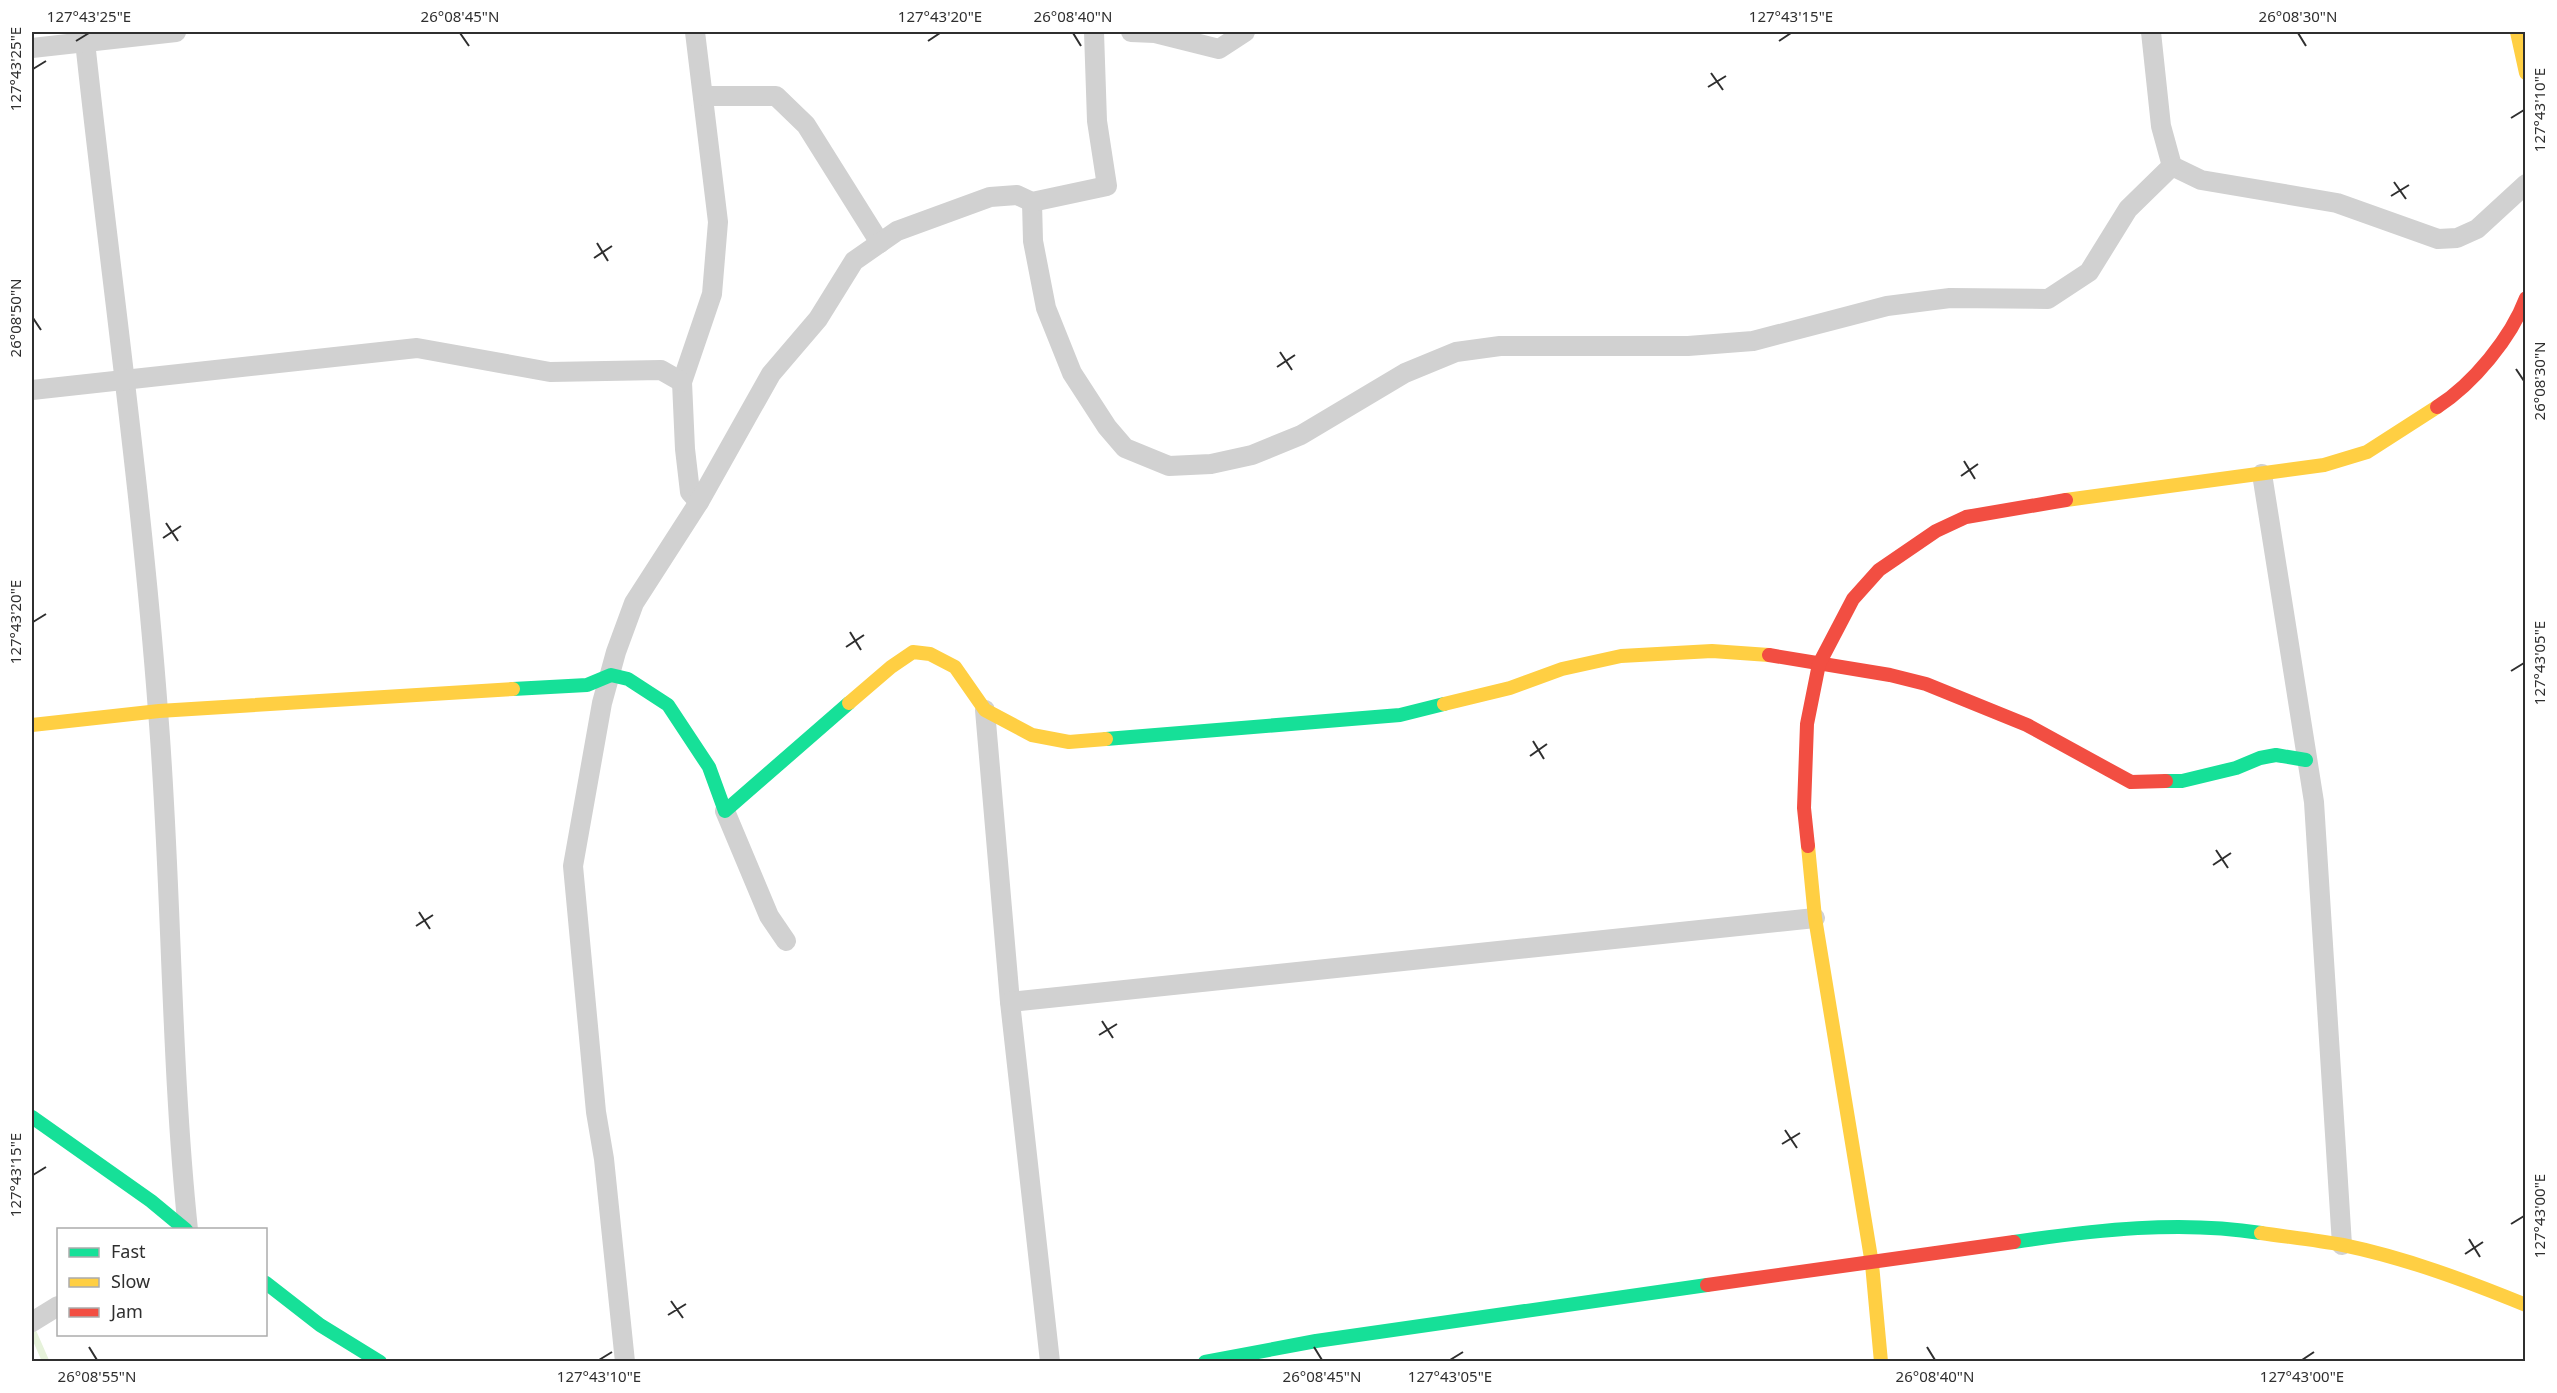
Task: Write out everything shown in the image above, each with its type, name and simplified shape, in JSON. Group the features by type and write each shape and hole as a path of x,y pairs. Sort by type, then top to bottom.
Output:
{"street":[{"path":"32,48 85,36 176,32"},
{"path":"695,32 718,222 712,294 682,382 690,492 699,502"},
{"path":"625,1362 604,1159 596,1112 573,866 602,703 616,652 634,603 699,502 771,374 818,319 855,261 897,231 990,197 1017,195 1032,202 1107,186 1097,121 1094,32"},
{"path":"1131,32 1155,33 1219,49 1245,32"},
{"path":"2151,32 2161,126 2172,166 2200,180 2337,203 2438,239 2457,238 2477,229 2526,184"},
{"path":"2517,32 2526,73"},
{"path":"85,36 126,379 159,711 179,1144 187,1228"},
{"path":"702,96 776,96 806,125 879,243"},
{"path":"1032,202 1034,242 1046,308 1072,373 1107,427 1125,448 1169,466 1211,464 1252,455 1301,435 1405,373 1456,352 1500,346 1688,346 1753,341 1887,306 1950,297 2048,298 2089,272 2128,209 2172,166"},
{"path":"1881,1362 1872,1264 1815,918 1804,808 1807,724 1819,664 1853,599 1879,570 1936,531 1966,517 2110,492 2324,465 2367,452 2448,399 2480,369 2517,322 2526,298"},
{"path":"32,390 417,348 550,372 661,370 682,382"},
{"path":"2262,474 2314,802 2342,1245"},
{"path":"725,811 891,667 913,652 930,654 955,667 985,711 1032,735 1069,742 1400,715 1510,688 1562,669 1621,656 1712,651 1764,654 1890,675 1926,684 2027,725 2131,782 2182,781 2236,768 2260,758 2276,755 2306,760"},
{"path":"32,725 159,711 587,685 611,675 628,679 668,705 709,767 769,916 786,941"},
{"path":"985,711 1010,1002 1050,1362"},
{"path":"1010,1002 1815,918"},
{"path":"32,1117 151,1201 185,1228"},
{"path":"1205,1362 1316,1341 1872,1264 2055,1236 2121,1230 2193,1227 2244,1230 2342,1245 2432,1270 2526,1305"},
{"path":"267,1285 320,1325 380,1362"},
{"path":"32,1322 57,1307"}],"waterway":[{"path":"32,1330 46,1362"}],"traffic: fast":[{"path":"513,689 587,685 611,675 628,679 668,705 709,767 725,811 849,703"},
{"path":"1106,739 1400,715 1444,704"},
{"path":"2166,781 2182,781 2236,768 2260,758 2276,755 2306,760"},
{"path":"32,1117 151,1201 184,1228"},
{"path":"2014,1242 2138,1228 2200,1227 2261,1233"},
{"path":"267,1284 320,1325 380,1362"},
{"path":"1205,1362 1316,1341 1707,1285"}],"traffic: slow":[{"path":"2517,32 2526,73"},
{"path":"2066,500 2324,465 2367,452 2437,407"},
{"path":"1444,704 1510,688 1562,669 1621,656 1712,651 1769,655"},
{"path":"849,703 891,667 913,652 930,654 955,667 985,710 1032,735 1069,742 1106,739"},
{"path":"32,725 159,711 513,689"},
{"path":"1808,846 1815,918 1872,1264 1881,1362"},
{"path":"2261,1233 2343,1245 2390,1256 2526,1305"}],"traffic: jam":[{"path":"2437,407 2464,386 2489,359 2511,329 2526,298"},
{"path":"1808,846 1804,808 1807,724 1819,664 1853,599 1879,570 1936,531 1966,517 2066,500"},
{"path":"1769,655 1890,675 1926,684 2027,725 2131,782 2166,781"},
{"path":"1707,1285 2014,1242"}]}
